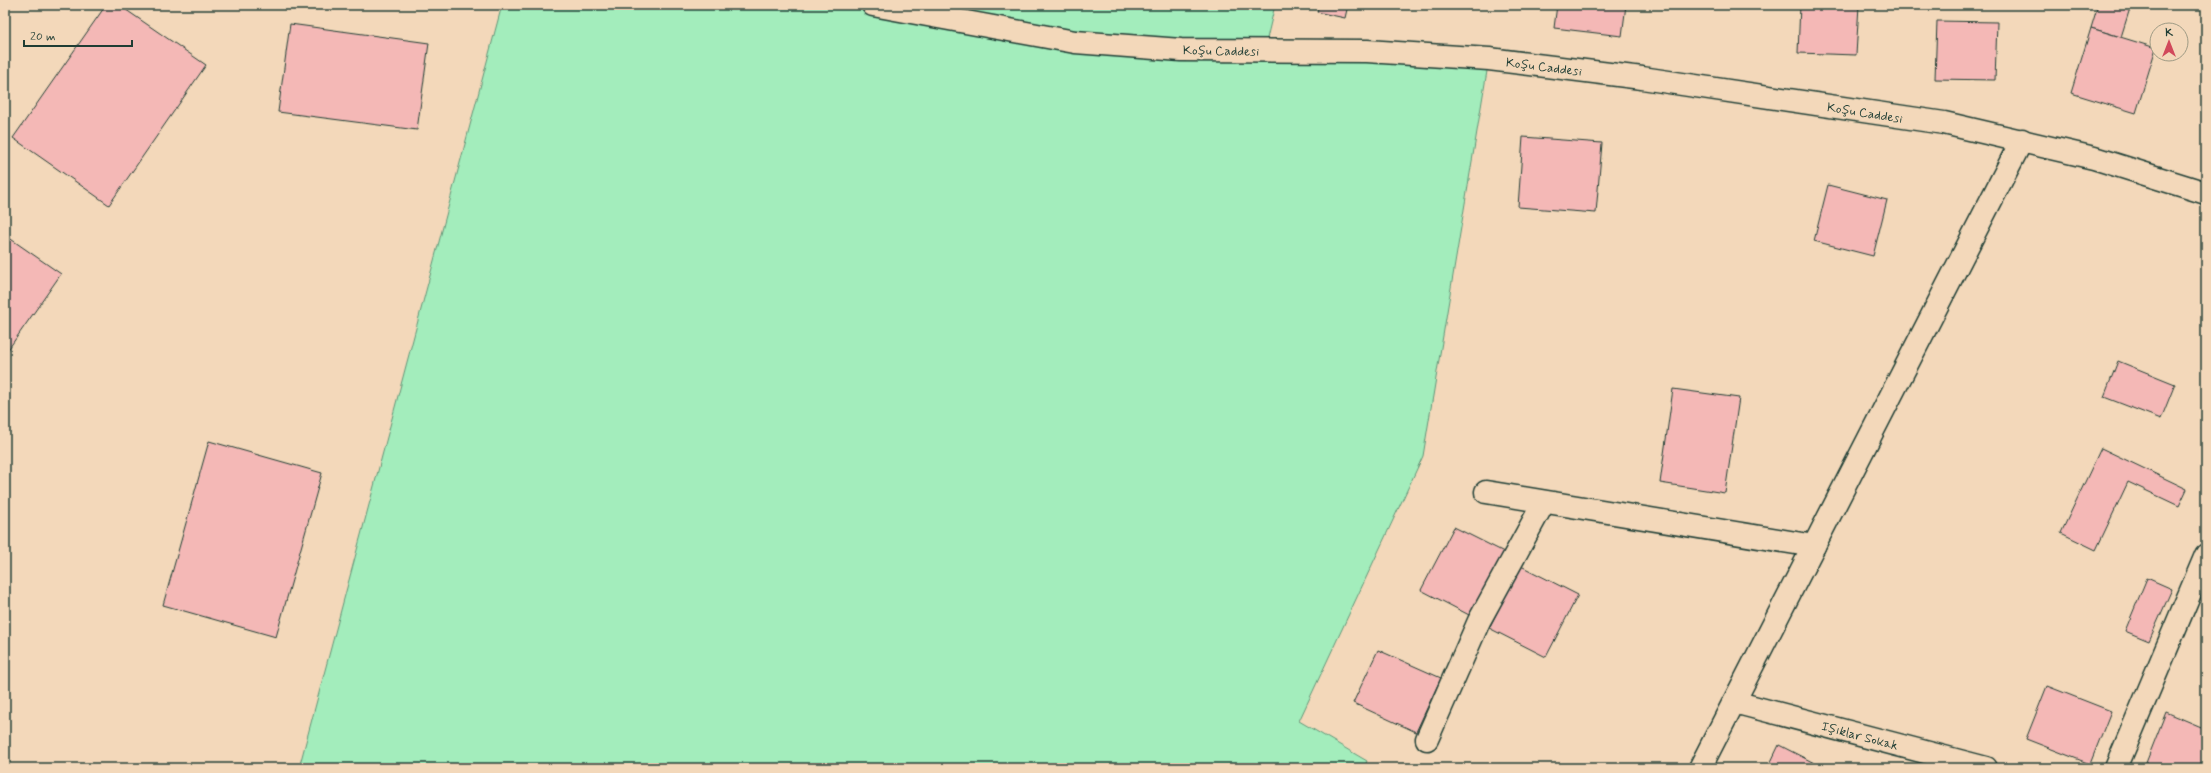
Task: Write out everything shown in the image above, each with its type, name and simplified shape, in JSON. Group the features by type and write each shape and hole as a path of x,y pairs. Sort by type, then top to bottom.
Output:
{"street":[{"name":"Koşu Caddesi","path":"873,5 1075,42 1182,50 1367,50 1489,59 1642,78 1937,122 2022,140 2094,158 2206,193"},
{"path":"1700,768 2022,140"},
{"path":"1486,492 1814,546"},
{"path":"1427,739 1479,621 1544,502"},
{"path":"2116,768 2206,555"},
{"name":"Işıklar Sokak","path":"1734,702 1986,768"}],"green space":[{"path":"502,5 1275,5 1264,51 1489,59 1423,456 1299,721 1367,761 1364,768 299,768"}],"building":[{"path":"106,5 119,5 206,65 109,205 13,138"},
{"path":"1319,5 1348,5 1345,18 1317,12"},
{"path":"1557,5 1626,5 1622,36 1554,28"},
{"path":"1800,5 1859,5 1856,55 1798,53"},
{"path":"2098,5 2131,5 2121,37 2091,28"},
{"path":"1937,21 1997,22 1995,80 1935,79"},
{"path":"290,24 429,43 417,130 278,112"},
{"path":"2091,28 2149,46 2149,62 2152,62 2136,113 2071,93"},
{"path":"1523,137 1602,143 1596,213 1518,207"},
{"path":"1828,185 1887,200 1873,256 1814,241"},
{"path":"5,235 61,274 5,354"},
{"path":"2118,361 2175,384 2161,419 2104,397"},
{"path":"1673,389 1739,398 1725,493 1660,483"},
{"path":"2206,420 2206,431 2202,429"},
{"path":"209,441 322,473 276,637 163,605"},
{"path":"2101,448 2187,489 2179,506 2128,482 2096,550 2061,533"},
{"path":"1454,527 1504,552 1471,616 1421,590"},
{"path":"1521,566 1578,595 1546,657 1489,628"},
{"path":"2147,578 2172,589 2149,641 2125,631"},
{"path":"1378,650 1441,678 1416,732 1353,703"},
{"path":"2047,686 2111,711 2090,764 2026,739"},
{"path":"2166,712 2206,729 2206,759 2203,768 2144,768"},
{"path":"1779,745 1824,768 1768,768"}]}
